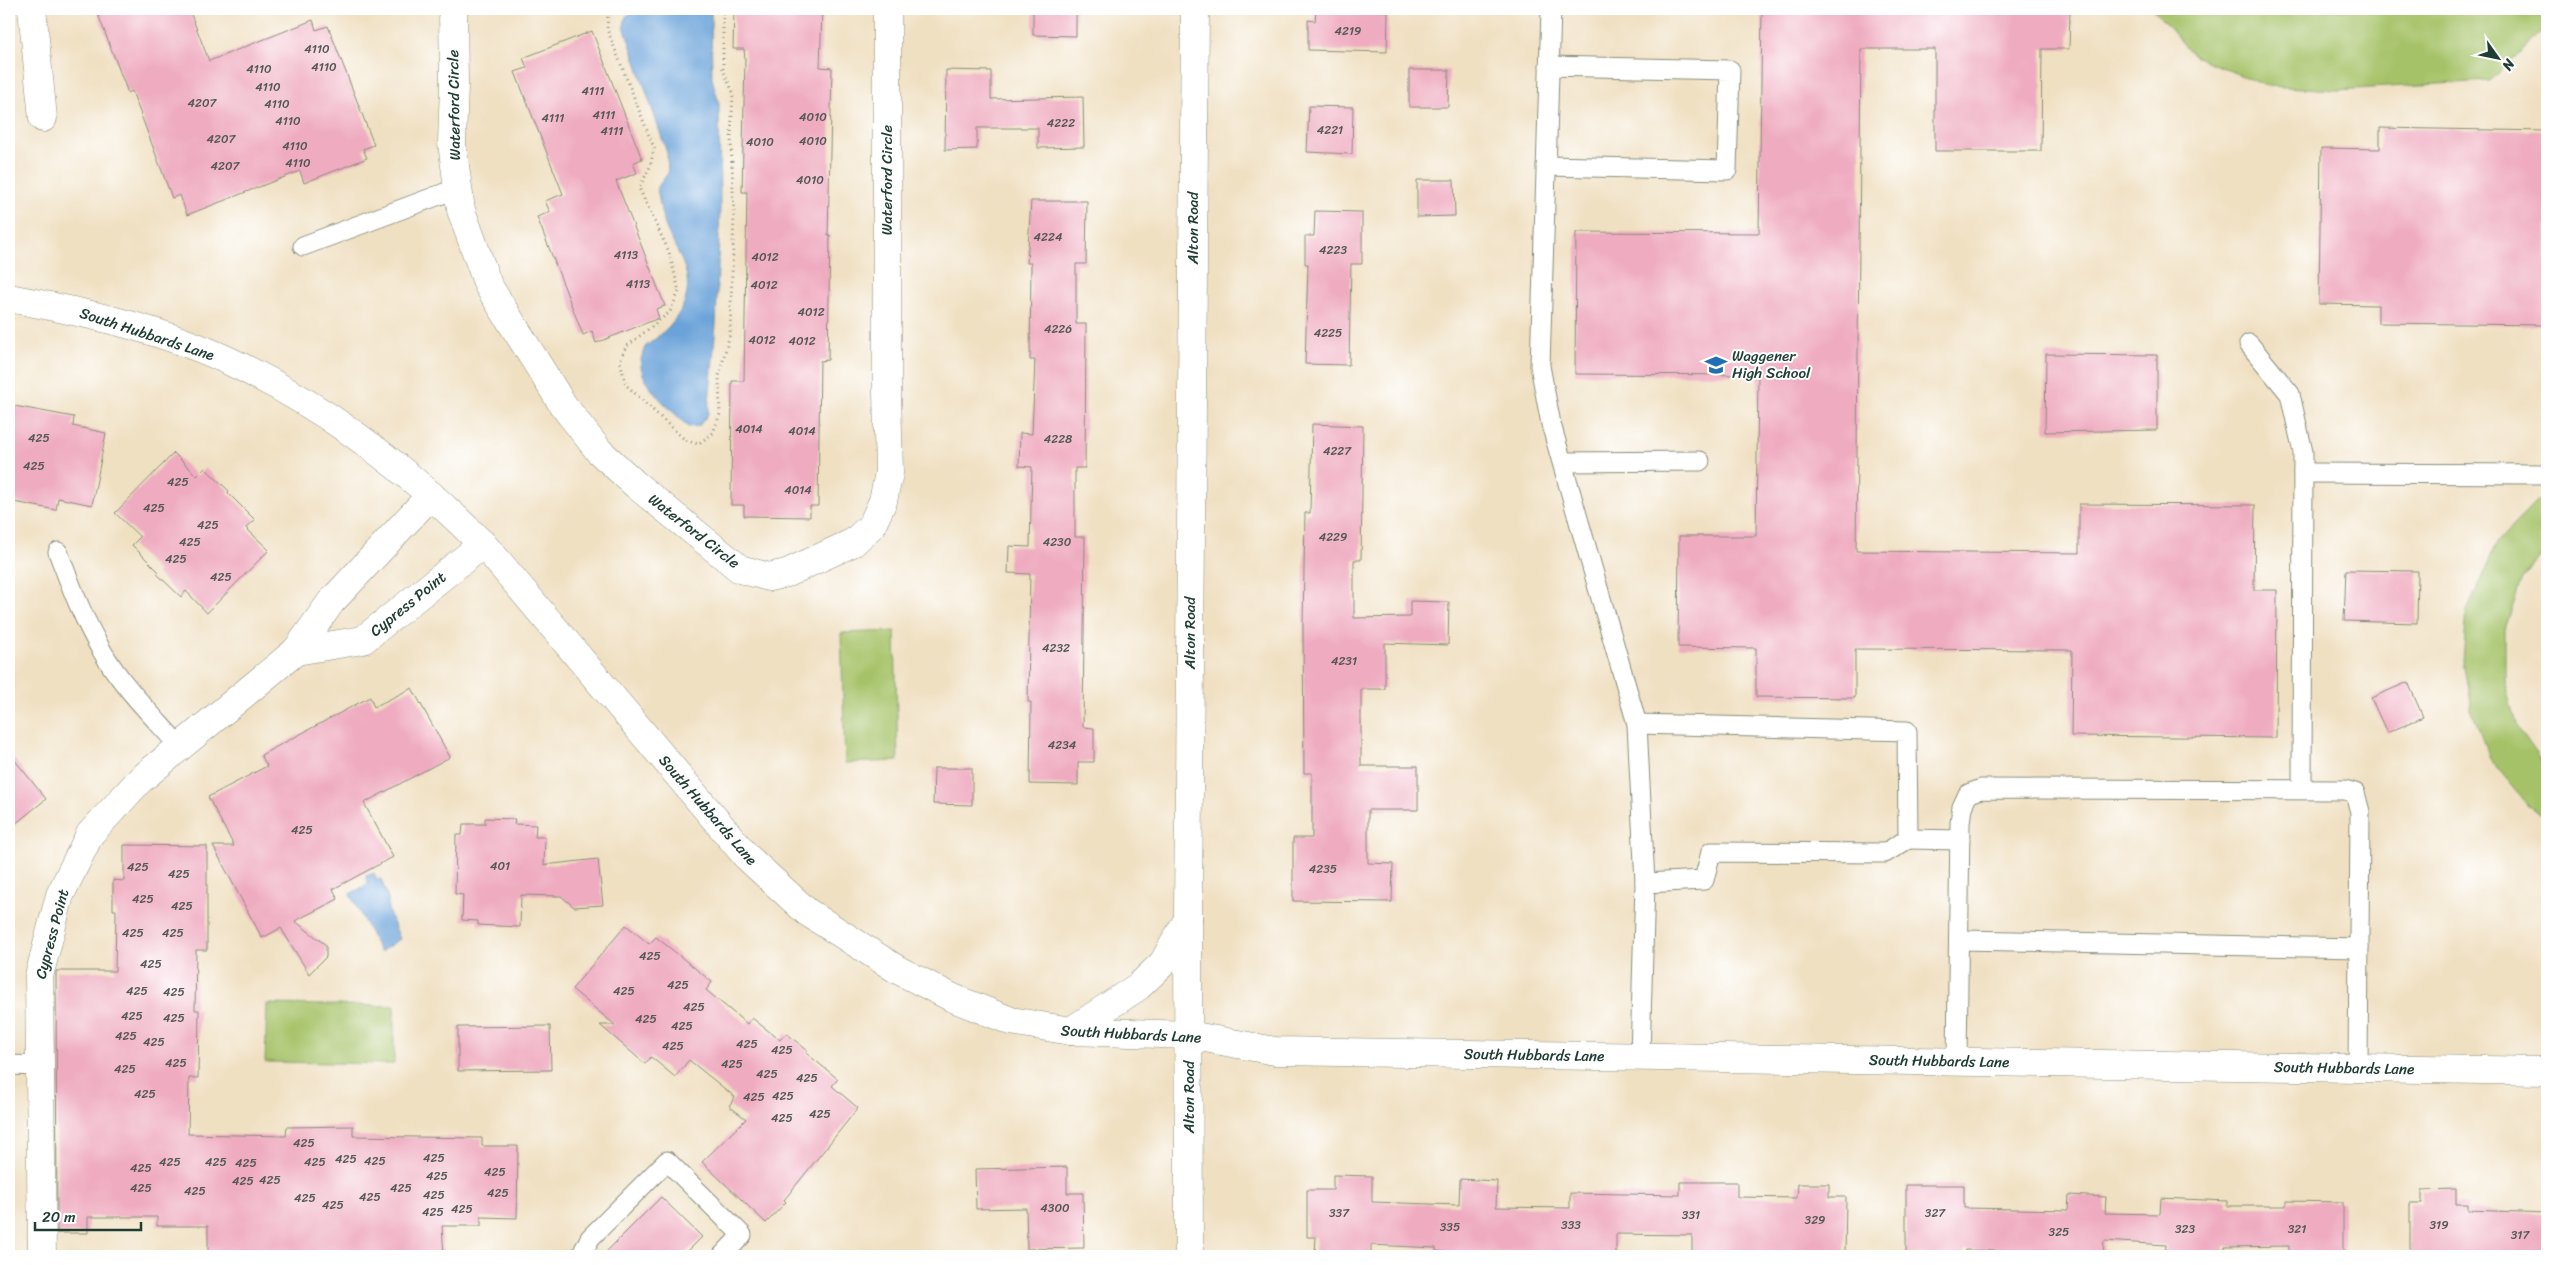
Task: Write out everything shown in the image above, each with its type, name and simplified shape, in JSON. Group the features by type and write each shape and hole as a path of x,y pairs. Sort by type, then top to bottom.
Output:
{"street":[{"path":"32,9 43,118"},
{"name":"Waterford Circle","path":"453,9 454,84 452,142 461,210 488,285 563,405 599,451 636,485 740,569 769,577 788,573 854,542 860,537 872,525 883,501 889,473 886,392 886,9"},
{"name":"Alton Road","path":"1189,1256 1188,919 1195,9"},
{"name":"South Hubbards Lane","path":"9,298 78,311 159,334 226,360 318,409 392,461 457,516 483,544 747,857 807,912 898,970 953,998 1010,1021 1071,1031 1189,1035 1275,1051 2547,1071"},
{"name":"Cypress Point","path":"42,1256 39,976 60,895 90,834 140,780 296,651 331,602 431,495"},
{"name":"Cypress Point","path":"296,651 363,640 483,544"},
{"path":"1071,1031 1139,986 1163,963 1188,919"}],"lane":[{"path":"1551,9 1540,366 1551,424 1636,724 1645,883 1640,1056"},
{"path":"1546,166 1727,170 1730,70 1549,66"},
{"path":"303,246 458,188"},
{"path":"2248,344 2290,394 2303,452 2302,789"},
{"path":"1563,462 1700,461"},
{"path":"2303,473 2547,474"},
{"path":"58,552 78,606 102,652 121,679 180,747"},
{"path":"1636,724 1907,731 1908,840"},
{"path":"1957,1061 1961,815 1964,800 1968,794 1981,789 2302,789 2349,790 2355,793 2358,799 2358,1068"},
{"path":"1645,883 1704,880 1711,852 1885,853 1908,840 1960,840"},
{"path":"1960,940 2359,948"},
{"path":"9,1065 40,1066"},
{"path":"581,1256 590,1238 667,1161 742,1235 722,1256"}],"path":[{"path":"619,9 608,14 607,29 654,148 650,167 640,188 669,252 679,290 670,312 626,347 620,361 626,385 685,440 698,444 713,433 720,414 719,376 730,334 734,216 731,138 733,92 724,70 723,9"}],"green space":[{"path":"2153,9 2547,9 2547,27 2489,81 2337,90 2267,86 2194,56"},
{"path":"2547,495 2547,549 2522,579 2505,629 2505,680 2518,728 2547,770 2547,821 2528,805 2490,759 2471,709 2463,661 2467,611 2497,542 2536,502"},
{"path":"895,631 898,761 845,763 841,633"},
{"path":"267,1004 394,1006 394,1064 265,1062"}],"water":[{"path":"639,9 711,9 712,78 719,104 720,207 716,325 708,414 699,426 688,427 660,399 643,375 641,366 645,347 656,339 674,320 681,310 687,288 682,261 663,219 657,188 668,173 667,153 624,26 626,16"},
{"path":"374,873 377,880 381,879 388,898 388,910 400,939 380,952 350,894 368,884 366,876"}],"building":[{"path":"96,9 189,9 209,61 313,20 316,30 328,26 374,145 363,149 367,158 304,183 300,171 187,215 180,195 172,198 132,91 128,93"},
{"path":"734,9 822,9 820,67 832,68 828,235 830,235 828,360 820,361 818,506 810,506 810,517 744,516 744,505 731,505 732,381 744,381 747,192 742,192 745,59 744,49 733,49"},
{"path":"1033,9 1076,9 1076,36 1033,35"},
{"path":"1316,9 1388,11 1387,52 1308,50 1308,20 1315,21"},
{"name":"Waggener High School","path":"1762,9 2070,9 2069,49 2042,49 2041,151 1935,151 1935,49 1861,49 1856,551 2079,553 2079,504 2255,505 2254,590 2277,590 2276,738 2071,736 2072,650 1855,649 1855,698 1756,697 1756,648 1678,647 1679,536 1756,536 1758,375 1575,374 1576,232 1759,233"},
{"path":"592,31 642,159 633,163 637,173 616,181 665,306 656,309 659,318 596,343 592,331 583,335 537,217 550,212 545,201 563,194 515,72 527,68 523,58"},
{"path":"946,70 991,71 991,99 1083,97 1084,147 1038,148 1038,128 977,128 977,149 945,150"},
{"path":"1409,70 1449,70 1448,107 1409,107"},
{"path":"1309,106 1353,107 1352,154 1307,152"},
{"path":"2380,128 2547,131 2547,325 2378,323 2378,305 2319,304 2321,148 2380,149"},
{"path":"1417,180 1454,180 1455,216 1417,217"},
{"path":"1031,201 1087,201 1086,264 1076,264 1076,324 1086,324 1085,468 1075,468 1075,537 1085,537 1083,727 1094,728 1094,762 1078,762 1078,785 1030,784 1031,702 1028,702 1030,574 1008,573 1009,546 1030,547 1032,467 1019,466 1020,433 1032,434 1035,360 1030,360 1031,263 1027,263"},
{"path":"1315,211 1362,212 1362,264 1351,264 1349,365 1305,364 1308,264 1305,264 1305,236 1314,236"},
{"path":"2046,354 2157,355 2157,430 2045,432"},
{"path":"9,405 74,417 73,426 106,433 92,505 58,498 56,510 9,501"},
{"path":"1312,424 1363,426 1361,560 1354,560 1354,618 1410,617 1410,601 1449,602 1448,645 1385,643 1385,689 1361,689 1361,766 1418,766 1418,810 1368,810 1368,863 1393,864 1392,902 1293,901 1293,838 1312,838 1312,773 1304,773 1303,624 1305,513 1310,513"},
{"path":"174,453 197,476 205,468 229,491 228,493 255,520 246,528 269,550 207,613 186,591 181,597 157,574 159,572 132,545 140,537 115,513"},
{"path":"2346,570 2418,571 2417,623 2344,621"},
{"path":"2408,682 2423,717 2387,733 2371,698"},
{"path":"412,688 450,757 364,803 393,857 333,889 338,899 295,921 326,945 326,957 309,974 281,928 262,938 213,846 234,846 208,797 267,766 261,755 370,697 374,707"},
{"path":"9,753 46,799 9,829"},
{"path":"934,768 972,768 972,805 933,804"},
{"path":"485,818 515,819 514,824 536,825 535,837 545,837 544,865 598,859 603,905 574,907 561,896 521,895 520,927 478,925 478,921 462,920 463,895 455,894 456,835 462,835 463,824 485,824"},
{"path":"124,845 207,846 207,950 196,950 195,1010 199,1010 198,1078 189,1078 188,1134 286,1136 287,1127 353,1126 353,1136 482,1138 482,1146 518,1146 517,1218 481,1217 481,1226 442,1226 444,1256 208,1256 208,1226 157,1226 157,1217 88,1217 88,1233 57,1233 56,971 115,971 116,910 113,910 113,880 124,881"},
{"path":"626,925 649,944 656,937 712,982 706,990 747,1024 752,1018 780,1040 786,1033 808,1051 806,1053 838,1079 832,1086 858,1108 784,1200 786,1202 766,1223 702,1162 746,1119 729,1106 735,1097 689,1060 675,1077 651,1057 645,1064 600,1025 615,1025 572,989"},
{"path":"550,1026 551,1070 458,1071 458,1027"},
{"path":"1067,1167 1067,1193 1083,1193 1084,1248 1027,1249 1026,1208 976,1209 975,1169"},
{"path":"1333,1175 1372,1176 1372,1202 1459,1205 1460,1179 1497,1181 1496,1207 1570,1208 1570,1193 1680,1195 1680,1182 1737,1182 1737,1197 1797,1198 1798,1184 1829,1184 1829,1197 1846,1197 1845,1255 1692,1254 1692,1235 1616,1234 1616,1255 1560,1256 1560,1252 1452,1253 1436,1251 1436,1248 1371,1245 1371,1254 1315,1254 1316,1237 1307,1237 1307,1190 1333,1190"},
{"path":"1906,1185 1964,1185 1964,1208 2068,1210 2069,1195 2106,1197 2105,1213 2160,1214 2161,1198 2227,1201 2227,1206 2286,1206 2286,1201 2343,1202 2343,1256 2289,1256 2289,1246 2225,1247 2224,1256 2165,1256 2166,1245 2104,1241 2103,1256 2047,1256 2047,1253 1965,1250 1965,1256 1906,1255"},
{"path":"2456,1189 2456,1204 2468,1204 2468,1210 2547,1213 2547,1256 2469,1254 2469,1256 2410,1256 2410,1203 2422,1203 2422,1190"},
{"path":"661,1197 702,1237 683,1256 602,1256"}],"place":[{"name":"Waggener High School","path":"1716,365"}]}
